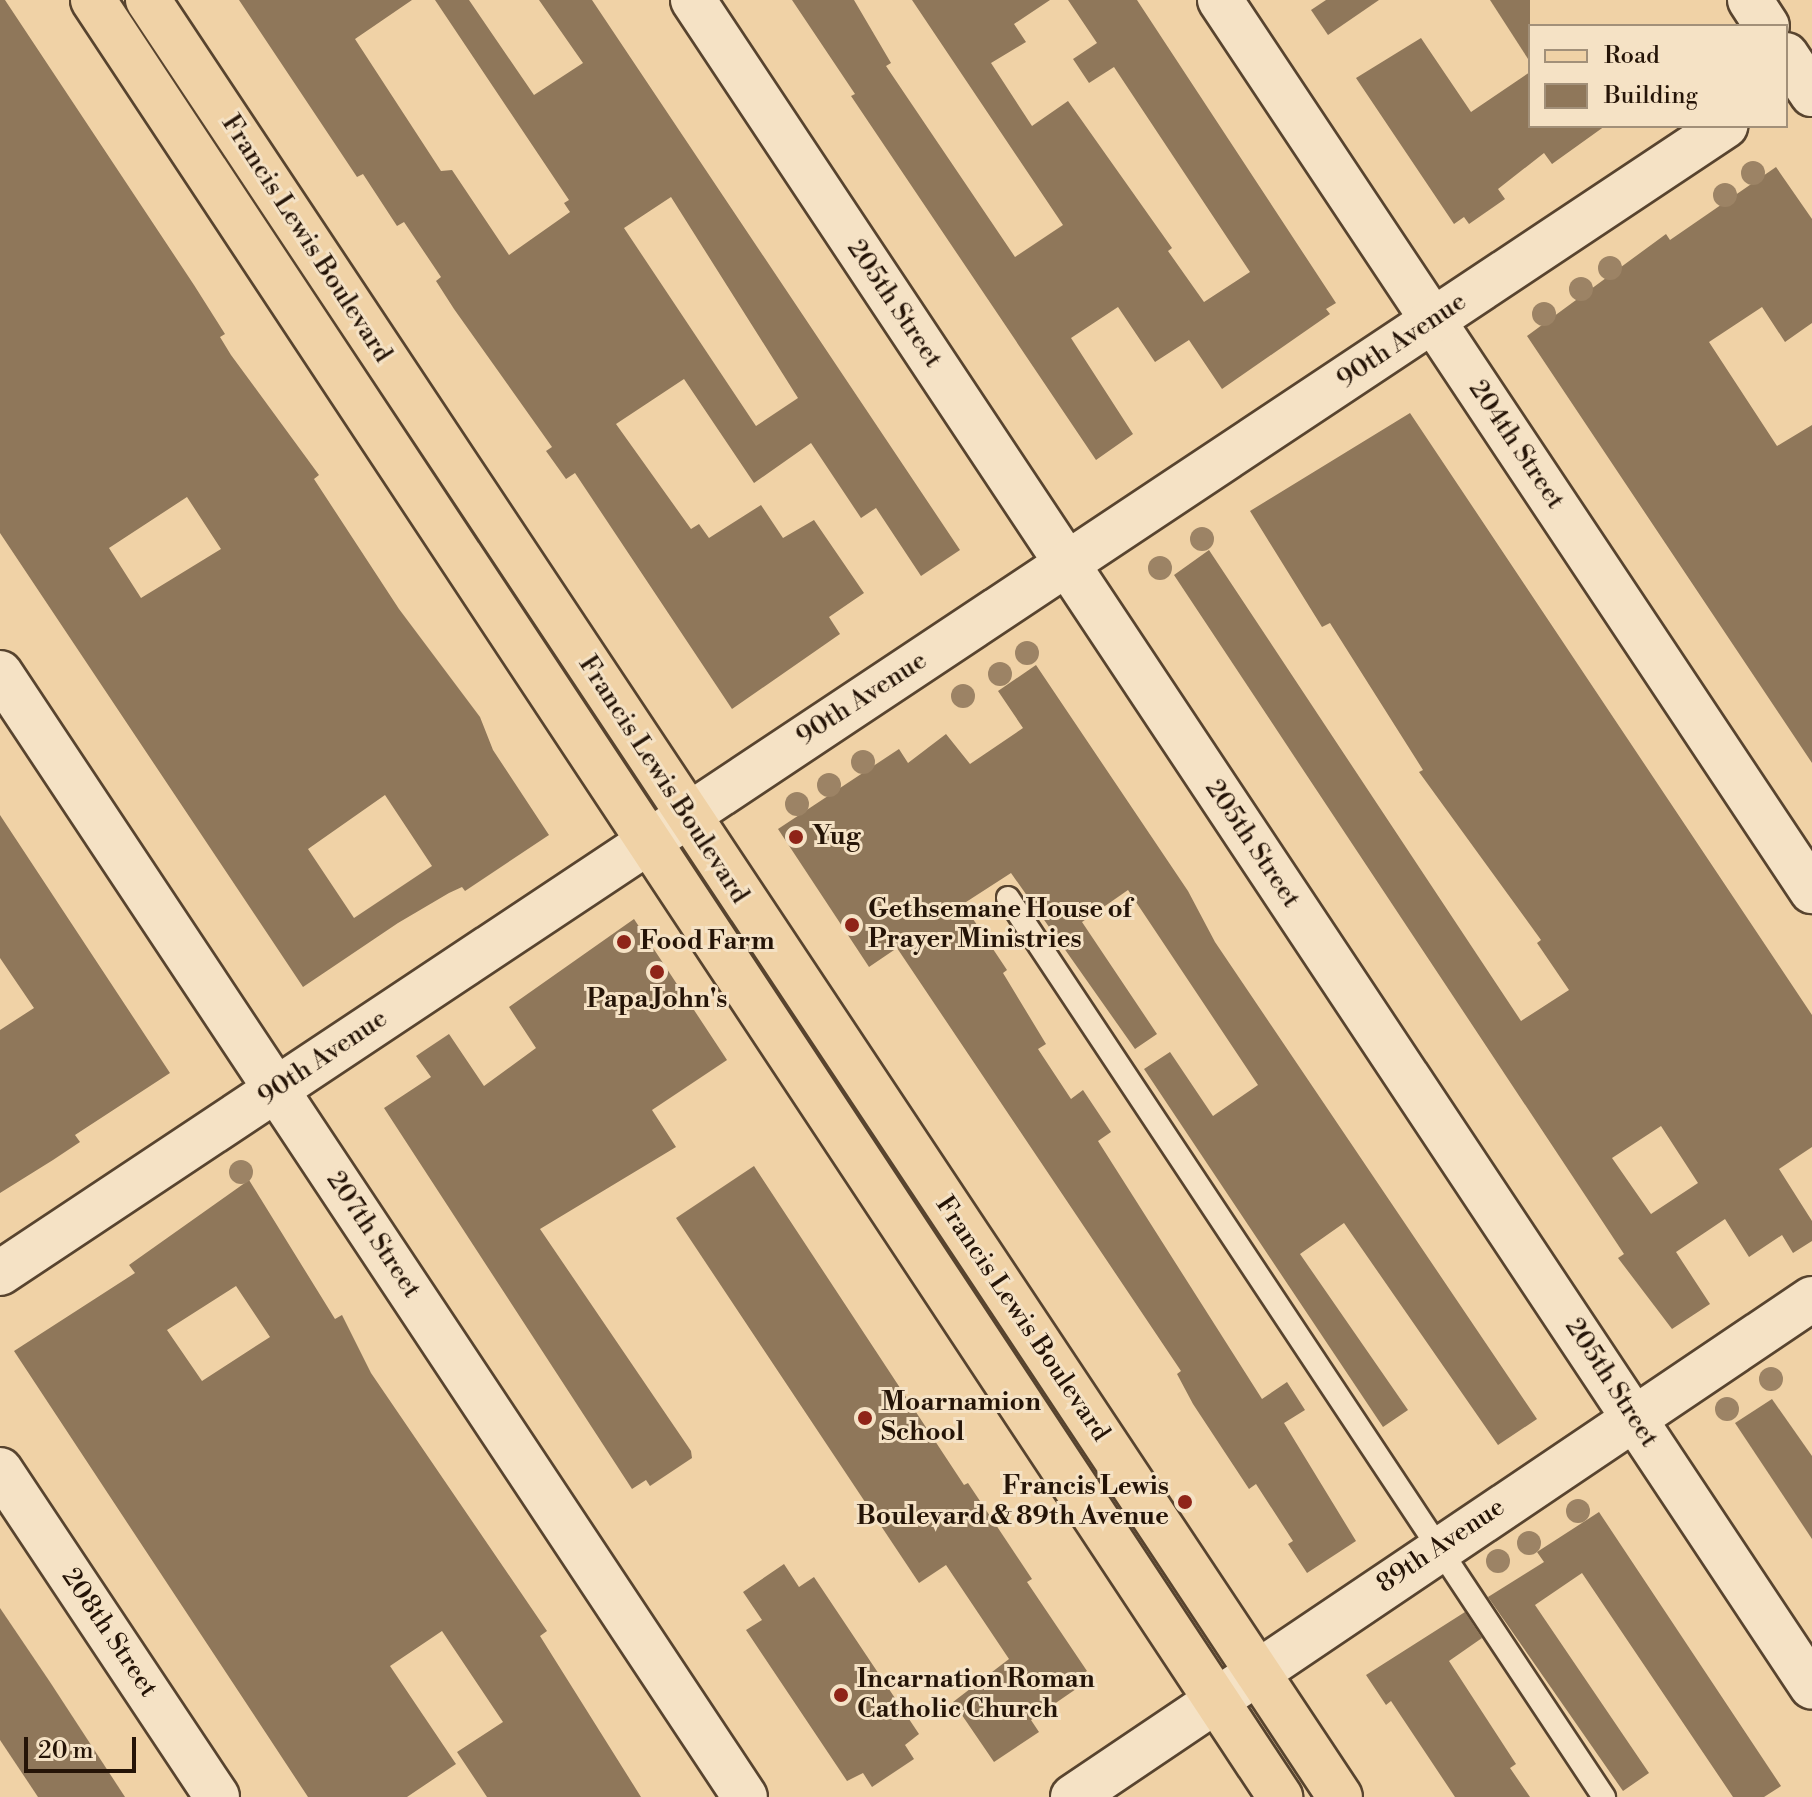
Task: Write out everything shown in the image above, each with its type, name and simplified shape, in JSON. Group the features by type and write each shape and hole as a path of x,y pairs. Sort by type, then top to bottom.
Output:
{"main road":[{"name":"Francis Lewis Boulevard","path":"93,0 651,839 1280,1797"},
{"name":"Francis Lewis Boulevard","path":"148,0 1340,1797"}],"street":[{"name":"205th Street","path":"693,0 1812,1687"},
{"name":"204th Street","path":"1220,0 1812,891"},
{"path":"1750,0 1766,24"},
{"name":"90th Avenue","path":"0,1273 1722,128"},
{"name":"207th Street","path":"0,673 745,1797"},
{"name":"89th Avenue","path":"1073,1797 1256,1670 1812,1299"},
{"name":"208th Street","path":"0,1470 217,1797"}],"lane":[{"path":"1008,898 1604,1797"}],"building":[{"path":"0,0 5,0 194,285 225,334 220,337 231,355 319,475 314,479 399,609 480,717 493,750 549,835 465,891 462,887 449,893 398,923 303,987 0,533","holes":["187,497 221,549 141,598 109,548","385,795 432,866 354,918 308,849"]},
{"path":"239,0 412,0 355,39 441,171 452,170 509,255 570,212 564,203 569,200 435,0 469,0 534,95 583,63 539,0 592,0 960,550 921,576 876,508 861,518 811,443 754,483 684,379 616,424 691,529 699,524 709,538 761,505 783,538 814,520 864,593 829,617 840,634 732,709 575,473 566,479 546,451 552,447 454,309 436,281 441,277 404,222 397,226 363,174 357,177","holes":["671,197 798,398 756,426 624,228"]},
{"path":"792,0 854,0 891,63 886,66 1015,257 1063,225 912,0 1050,0 1014,24 1026,42 991,63 1032,126 1068,101 1172,248 1168,251 1204,302 1250,272 1114,67 1089,83 1073,59 1097,43 1068,0 1137,0 1336,303 1326,309 1330,314 1222,389 1189,340 1155,362 1118,307 1071,338 1133,434 1096,460 851,96 855,94"},
{"path":"1326,0 1379,0 1328,35 1311,10"},
{"path":"1490,0 1530,0 1528,59"},
{"path":"1421,38 1471,112 1528,73 1528,128 1602,128 1552,164 1544,153 1498,189 1505,199 1469,224 1464,217 1454,224 1356,78"},
{"path":"1776,167 1812,219 1812,323 1785,342 1762,307 1709,342 1777,446 1812,425 1812,763 1527,336 1666,234 1670,240"},
{"path":"1410,413 1812,1015 1812,1147 1779,1169 1812,1221 1812,1241 1793,1253 1782,1235 1749,1257 1725,1219 1676,1252 1710,1304 1672,1329 1618,1258 1624,1254 1174,575 1209,550 1521,1021 1569,990 1537,943 1541,940 1419,772 1423,770 1330,623 1322,627 1250,511","holes":["1661,1126 1698,1183 1651,1214 1612,1158"]},
{"path":"1036,665 1188,891 1215,942 1537,1419 1498,1445 1344,1223 1300,1254 1408,1410 1383,1427 1144,1069 1170,1052 1213,1116 1258,1085 1128,890 1082,922 1157,1034 1135,1049 1011,873 963,904 1007,970 1003,973 1046,1044 1038,1049 1071,1099 1083,1090 1111,1132 1098,1141 1262,1399 1287,1382 1305,1410 1284,1423 1356,1541 1307,1573 1288,1544 1293,1541 1256,1484 1249,1489 1193,1404 1177,1374 1181,1371 897,948 869,967 778,829 899,749 908,763 946,734 970,764 1023,728 998,691"},
{"path":"0,815 170,1073 75,1135 80,1142 0,1193 0,1030 34,1008 0,958"},
{"path":"634,919 727,1060 652,1110 676,1147 540,1229 691,1451 692,1458 650,1486 646,1480 632,1489 384,1108 431,1077 416,1056 449,1034 484,1086 536,1048 509,1007"},
{"name":"Moarnamion School","path":"754,1166 964,1485 968,1483 1032,1579 1027,1582 1087,1671 1070,1682 1076,1689 1031,1720 1039,1732 994,1762 953,1702 1009,1659 946,1565 919,1583 676,1218"},
{"path":"249,1180 335,1319 342,1315 371,1373 547,1631 540,1636 641,1797 487,1797 457,1752 503,1722 442,1631 390,1666 456,1764 407,1797 308,1797 14,1351 135,1273 129,1265","holes":["236,1286 270,1337 202,1381 167,1330"]},
{"path":"1772,1399 1812,1456 1812,1539 1735,1423"},
{"path":"1599,1512 1781,1786 1764,1797 1733,1797 1582,1573 1535,1605 1649,1773 1623,1791 1488,1597 1544,1562 1537,1552"},
{"name":"Incarnation Roman Catholic Church","path":"784,1564 799,1587 814,1577 919,1734 905,1745 914,1759 872,1787 863,1773 847,1781 746,1630 762,1620 743,1592"},
{"path":"0,1608 125,1797 38,1797 0,1740"},
{"path":"1465,1612 1482,1638 1449,1661 1516,1764 1510,1768 1530,1797 1455,1797 1391,1701 1386,1705 1366,1675"}],"place":[{"name":"Yug","path":"796,837"},
{"name":"Gethsemane House of Prayer Ministries","path":"852,925"},
{"name":"Food Farm","path":"624,942"},
{"name":"Papa John's","path":"657,972"},
{"name":"Moarnamion School","path":"865,1418"},
{"name":"Francis Lewis Boulevard & 89th Avenue","path":"1185,1502"},
{"name":"Incarnation Roman Catholic Church","path":"841,1695"}]}
